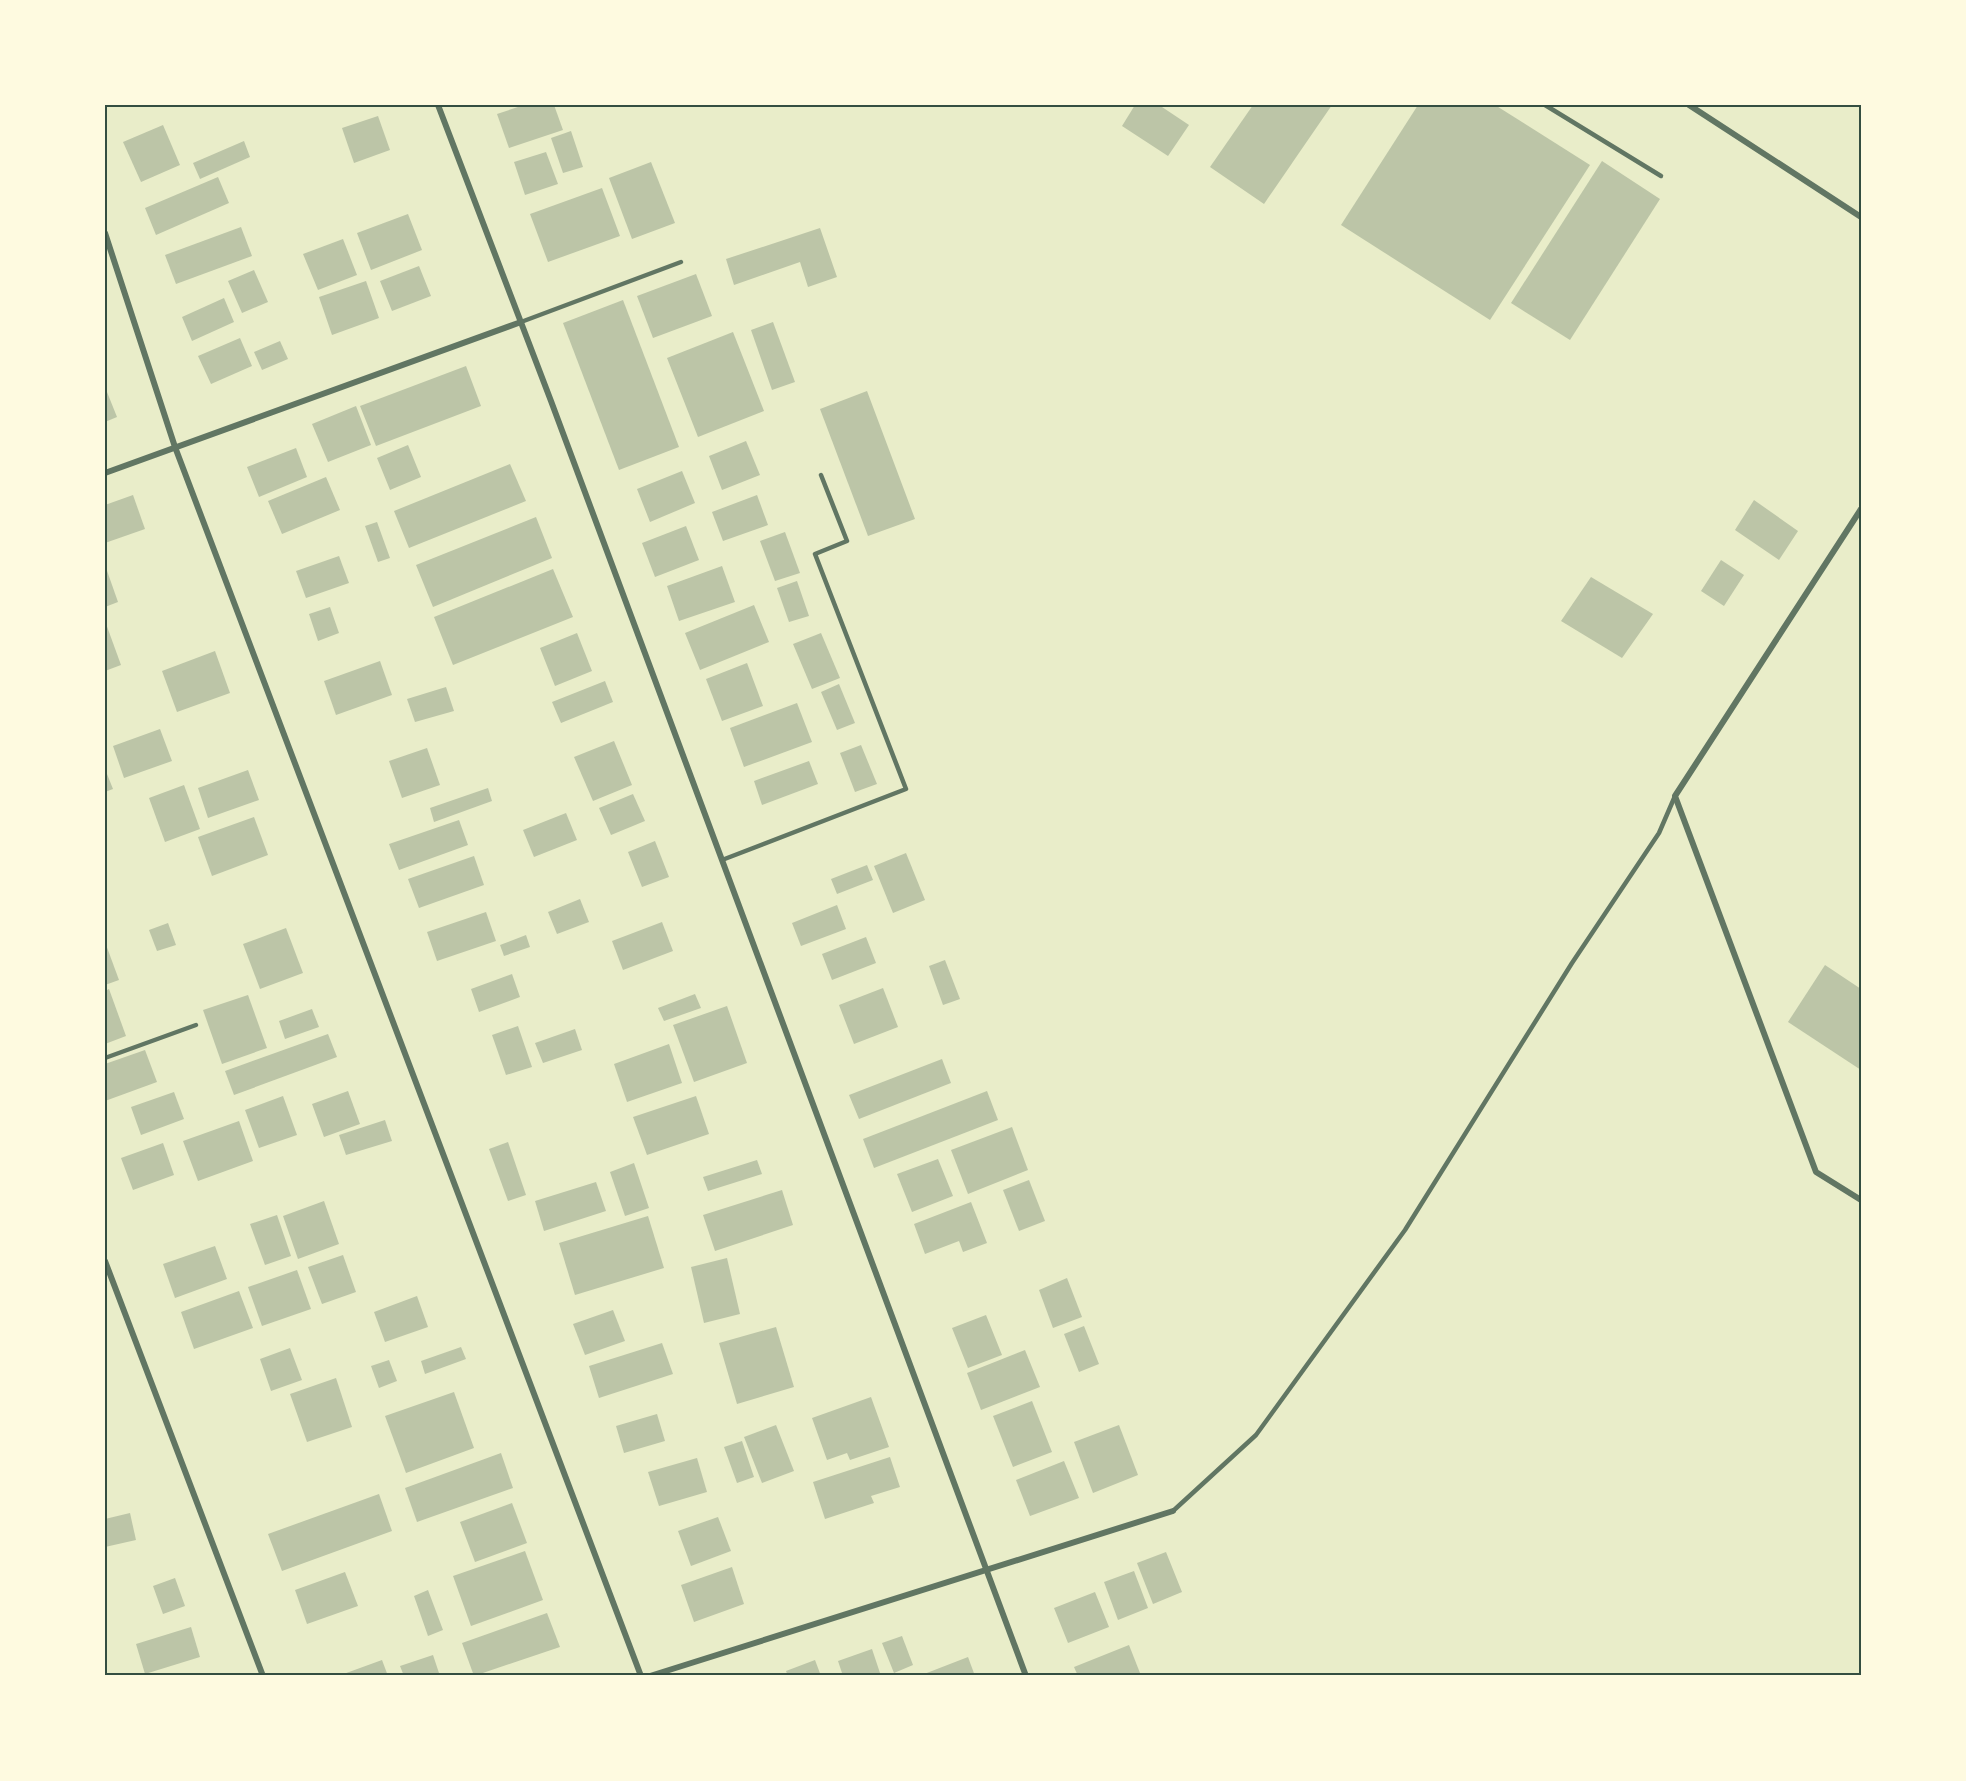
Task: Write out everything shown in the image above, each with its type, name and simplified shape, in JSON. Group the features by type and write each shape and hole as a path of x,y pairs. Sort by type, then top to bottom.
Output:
{"street":[{"path":"438,105 1026,1676"},
{"path":"1689,105 1861,217"},
{"path":"105,233 175,447 642,1676"},
{"path":"105,473 521,322"},
{"path":"1861,509 1675,796 1816,1172 1861,1200"},
{"path":"105,1261 263,1676"},
{"path":"650,1676 1173,1511"}],"lane":[{"path":"1545,105 1661,176"},
{"path":"521,322 681,262"},
{"path":"722,860 906,789 815,554 846,541 821,475"},
{"path":"1173,1511 1256,1435 1405,1230 1572,963 1659,834 1675,796"},
{"path":"105,1058 196,1025"}],"building":[{"path":"524,105 554,105 563,130 509,148 497,114"},
{"path":"1135,105 1159,105 1189,125 1168,156 1122,126"},
{"path":"1253,105 1332,105 1264,204 1210,167"},
{"path":"1418,105 1495,105 1590,165 1490,320 1341,225"},
{"path":"378,116 390,150 354,163 342,128"},
{"path":"163,125 180,165 141,182 123,142"},
{"path":"571,131 583,167 563,173 551,138"},
{"path":"244,141 250,157 200,179 193,163"},
{"path":"546,152 558,184 525,195 514,162"},
{"path":"1602,161 1660,199 1570,340 1511,303"},
{"path":"651,162 675,223 632,239 609,178"},
{"path":"218,177 229,203 156,235 145,208"},
{"path":"602,188 620,236 548,262 530,214"},
{"path":"408,214 422,250 371,270 357,233"},
{"path":"241,227 252,256 176,284 165,255"},
{"path":"820,228 837,277 808,287 800,262 734,285 726,259"},
{"path":"343,239 357,275 318,290 303,254"},
{"path":"419,266 431,296 392,311 380,281"},
{"path":"254,270 268,302 242,313 228,281"},
{"path":"696,274 712,316 653,338 637,296"},
{"path":"366,281 379,318 332,335 319,297"},
{"path":"224,298 234,322 192,341 182,317"},
{"path":"623,300 679,447 619,470 563,323"},
{"path":"773,322 795,382 772,390 751,330"},
{"path":"733,332 764,411 698,437 667,358"},
{"path":"240,338 252,366 211,384 198,356"},
{"path":"280,341 288,359 262,370 254,352"},
{"path":"466,366 481,406 376,446 360,406"},
{"path":"867,391 915,519 868,536 820,409"},
{"path":"107,392 117,417 105,422 105,393"},
{"path":"356,406 371,445 328,462 312,424"},
{"path":"746,441 760,475 722,490 709,456"},
{"path":"408,445 421,477 390,490 377,458"},
{"path":"296,448 307,477 259,497 247,467"},
{"path":"510,464 526,501 409,548 394,511"},
{"path":"682,471 695,503 650,522 637,489"},
{"path":"326,477 340,510 282,534 268,501"},
{"path":"133,495 145,529 105,543 105,505"},
{"path":"757,495 768,525 723,541 712,512"},
{"path":"1754,500 1798,531 1779,560 1735,530"},
{"path":"536,517 552,558 433,607 416,565"},
{"path":"377,522 390,558 378,562 365,526"},
{"path":"686,526 699,560 655,577 642,543"},
{"path":"785,532 800,573 775,581 760,541"},
{"path":"339,556 349,583 306,598 296,571"},
{"path":"1721,560 1744,575 1724,606 1701,591"},
{"path":"105,565 118,602 105,607"},
{"path":"722,566 735,602 679,621 667,586"},
{"path":"553,569 573,617 453,665 434,617"},
{"path":"1591,577 1653,614 1622,658 1561,621"},
{"path":"797,581 809,616 789,622 777,588"},
{"path":"754,605 769,642 700,670 685,633"},
{"path":"330,607 339,633 318,641 309,614"},
{"path":"105,621 121,665 105,671"},
{"path":"577,633 592,671 555,686 540,648"},
{"path":"821,633 840,678 812,689 793,644"},
{"path":"215,651 230,693 177,712 162,671"},
{"path":"380,661 392,695 336,715 324,681"},
{"path":"747,663 763,706 722,721 706,679"},
{"path":"605,681 613,702 561,723 552,702"},
{"path":"839,684 855,723 837,730 821,692"},
{"path":"446,687 454,711 415,722 407,699"},
{"path":"797,703 812,742 744,767 730,728"},
{"path":"160,729 172,761 124,778 113,746"},
{"path":"614,741 632,785 593,801 574,757"},
{"path":"861,745 877,784 855,792 840,753"},
{"path":"427,748 440,785 402,798 389,761"},
{"path":"809,761 818,784 762,805 754,781"},
{"path":"105,769 113,789 105,792"},
{"path":"248,770 259,800 208,818 198,788"},
{"path":"184,785 200,829 165,842 149,798"},
{"path":"488,788 492,801 434,822 430,808"},
{"path":"633,794 645,821 611,835 599,808"},
{"path":"566,813 577,840 534,857 523,830"},
{"path":"254,817 268,855 212,876 198,837"},
{"path":"459,820 468,845 399,870 389,844"},
{"path":"655,841 669,877 642,887 628,852"},
{"path":"906,853 925,900 893,913 874,866"},
{"path":"474,856 484,885 419,908 408,879"},
{"path":"867,865 873,880 837,894 831,879"},
{"path":"580,899 589,922 557,934 548,912"},
{"path":"837,905 846,929 801,946 792,923"},
{"path":"486,912 496,941 437,961 427,932"},
{"path":"662,922 673,951 623,970 612,941"},
{"path":"168,923 176,945 157,951 149,930"},
{"path":"286,928 303,973 260,989 243,944"},
{"path":"526,935 530,947 504,956 500,945"},
{"path":"866,937 876,963 832,980 822,954"},
{"path":"105,942 119,980 105,985"},
{"path":"945,960 960,999 943,1005 929,966"},
{"path":"1825,965 1861,989 1861,1070 1788,1022"},
{"path":"512,974 520,997 479,1012 471,989"},
{"path":"883,988 898,1027 854,1044 839,1005"},
{"path":"109,989 126,1036 105,1044 105,991"},
{"path":"695,994 701,1008 664,1021 658,1008"},
{"path":"248,995 267,1048 222,1064 203,1010"},
{"path":"727,1006 747,1063 694,1082 673,1025"},
{"path":"312,1009 319,1027 285,1039 279,1021"},
{"path":"518,1026 532,1067 506,1075 492,1035"},
{"path":"575,1029 582,1050 543,1063 535,1043"},
{"path":"328,1034 337,1057 234,1095 225,1071"},
{"path":"669,1044 682,1083 627,1102 614,1064"},
{"path":"145,1050 157,1082 105,1101 105,1064"},
{"path":"942,1059 951,1083 859,1119 849,1095"},
{"path":"348,1091 360,1124 324,1137 312,1104"},
{"path":"987,1091 998,1120 874,1168 863,1139"},
{"path":"174,1092 184,1119 141,1135 131,1107"},
{"path":"283,1096 297,1135 259,1148 245,1110"},
{"path":"696,1096 709,1134 647,1155 633,1117"},
{"path":"385,1120 392,1141 346,1155 339,1135"},
{"path":"239,1121 253,1161 198,1181 183,1141"},
{"path":"1012,1127 1028,1170 968,1194 951,1150"},
{"path":"508,1142 526,1195 508,1201 489,1149"},
{"path":"163,1143 174,1175 133,1190 121,1158"},
{"path":"938,1159 953,1196 912,1212 897,1174"},
{"path":"757,1160 762,1174 708,1191 703,1177"},
{"path":"634,1163 649,1208 625,1216 610,1172"},
{"path":"1029,1180 1045,1221 1019,1231 1003,1190"},
{"path":"596,1182 606,1211 544,1231 535,1201"},
{"path":"782,1190 793,1225 715,1251 703,1215"},
{"path":"324,1201 339,1244 298,1259 283,1216"},
{"path":"971,1202 987,1243 963,1252 959,1241 925,1254 914,1224"},
{"path":"277,1215 291,1256 265,1265 250,1224"},
{"path":"648,1216 664,1268 575,1295 559,1243"},
{"path":"215,1246 227,1279 175,1298 163,1264"},
{"path":"343,1255 356,1292 322,1304 308,1267"},
{"path":"727,1258 740,1314 704,1323 691,1267"},
{"path":"297,1270 311,1309 262,1326 248,1287"},
{"path":"1067,1278 1082,1317 1053,1328 1039,1290"},
{"path":"239,1291 253,1328 194,1349 181,1312"},
{"path":"417,1296 428,1327 385,1342 374,1312"},
{"path":"613,1310 625,1341 585,1355 573,1324"},
{"path":"986,1315 1002,1355 968,1368 952,1328"},
{"path":"1084,1326 1099,1364 1079,1372 1064,1334"},
{"path":"776,1327 794,1387 737,1404 719,1343"},
{"path":"662,1343 673,1374 599,1398 589,1366"},
{"path":"461,1347 466,1359 425,1374 421,1361"},
{"path":"290,1348 302,1380 271,1391 260,1359"},
{"path":"1025,1350 1040,1387 981,1410 967,1373"},
{"path":"389,1360 397,1381 379,1388 371,1366"},
{"path":"336,1378 352,1427 307,1442 290,1394"},
{"path":"454,1392 474,1448 406,1473 385,1416"},
{"path":"871,1397 889,1447 850,1460 847,1453 827,1460 812,1418"},
{"path":"1032,1401 1052,1452 1013,1467 993,1416"},
{"path":"657,1414 665,1441 624,1453 616,1426"},
{"path":"776,1425 794,1471 762,1483 744,1437"},
{"path":"1119,1425 1138,1475 1093,1493 1074,1442"},
{"path":"742,1441 754,1477 737,1483 724,1447"},
{"path":"501,1453 513,1488 417,1522 405,1488"},
{"path":"890,1457 900,1487 871,1496 874,1503 825,1519 813,1482"},
{"path":"697,1458 707,1492 659,1506 648,1472"},
{"path":"1064,1461 1079,1498 1030,1516 1016,1480"},
{"path":"379,1494 392,1531 282,1571 268,1534"},
{"path":"512,1503 527,1543 475,1562 460,1522"},
{"path":"130,1513 136,1540 105,1547 105,1519"},
{"path":"718,1517 731,1551 691,1566 678,1531"},
{"path":"525,1551 543,1600 471,1626 453,1576"},
{"path":"1166,1552 1182,1592 1153,1604 1137,1563"},
{"path":"732,1567 744,1604 694,1622 681,1585"},
{"path":"1134,1571 1148,1608 1118,1620 1104,1582"},
{"path":"345,1572 358,1606 307,1624 295,1590"},
{"path":"175,1578 185,1606 163,1614 153,1586"},
{"path":"428,1590 443,1630 428,1636 414,1596"},
{"path":"1095,1592 1109,1627 1068,1643 1054,1608"},
{"path":"547,1613 560,1647 474,1676 462,1643"},
{"path":"191,1627 200,1657 145,1674 136,1644"},
{"path":"902,1636 913,1665 894,1673 882,1643"},
{"path":"1129,1645 1140,1673 1133,1676 1078,1676 1074,1667"},
{"path":"872,1649 881,1676 843,1676 838,1661"},
{"path":"433,1655 440,1676 404,1676 400,1666"},
{"path":"968,1657 975,1676 919,1676"},
{"path":"382,1660 388,1676 338,1676"},
{"path":"815,1660 821,1676 788,1676 786,1671"}]}
